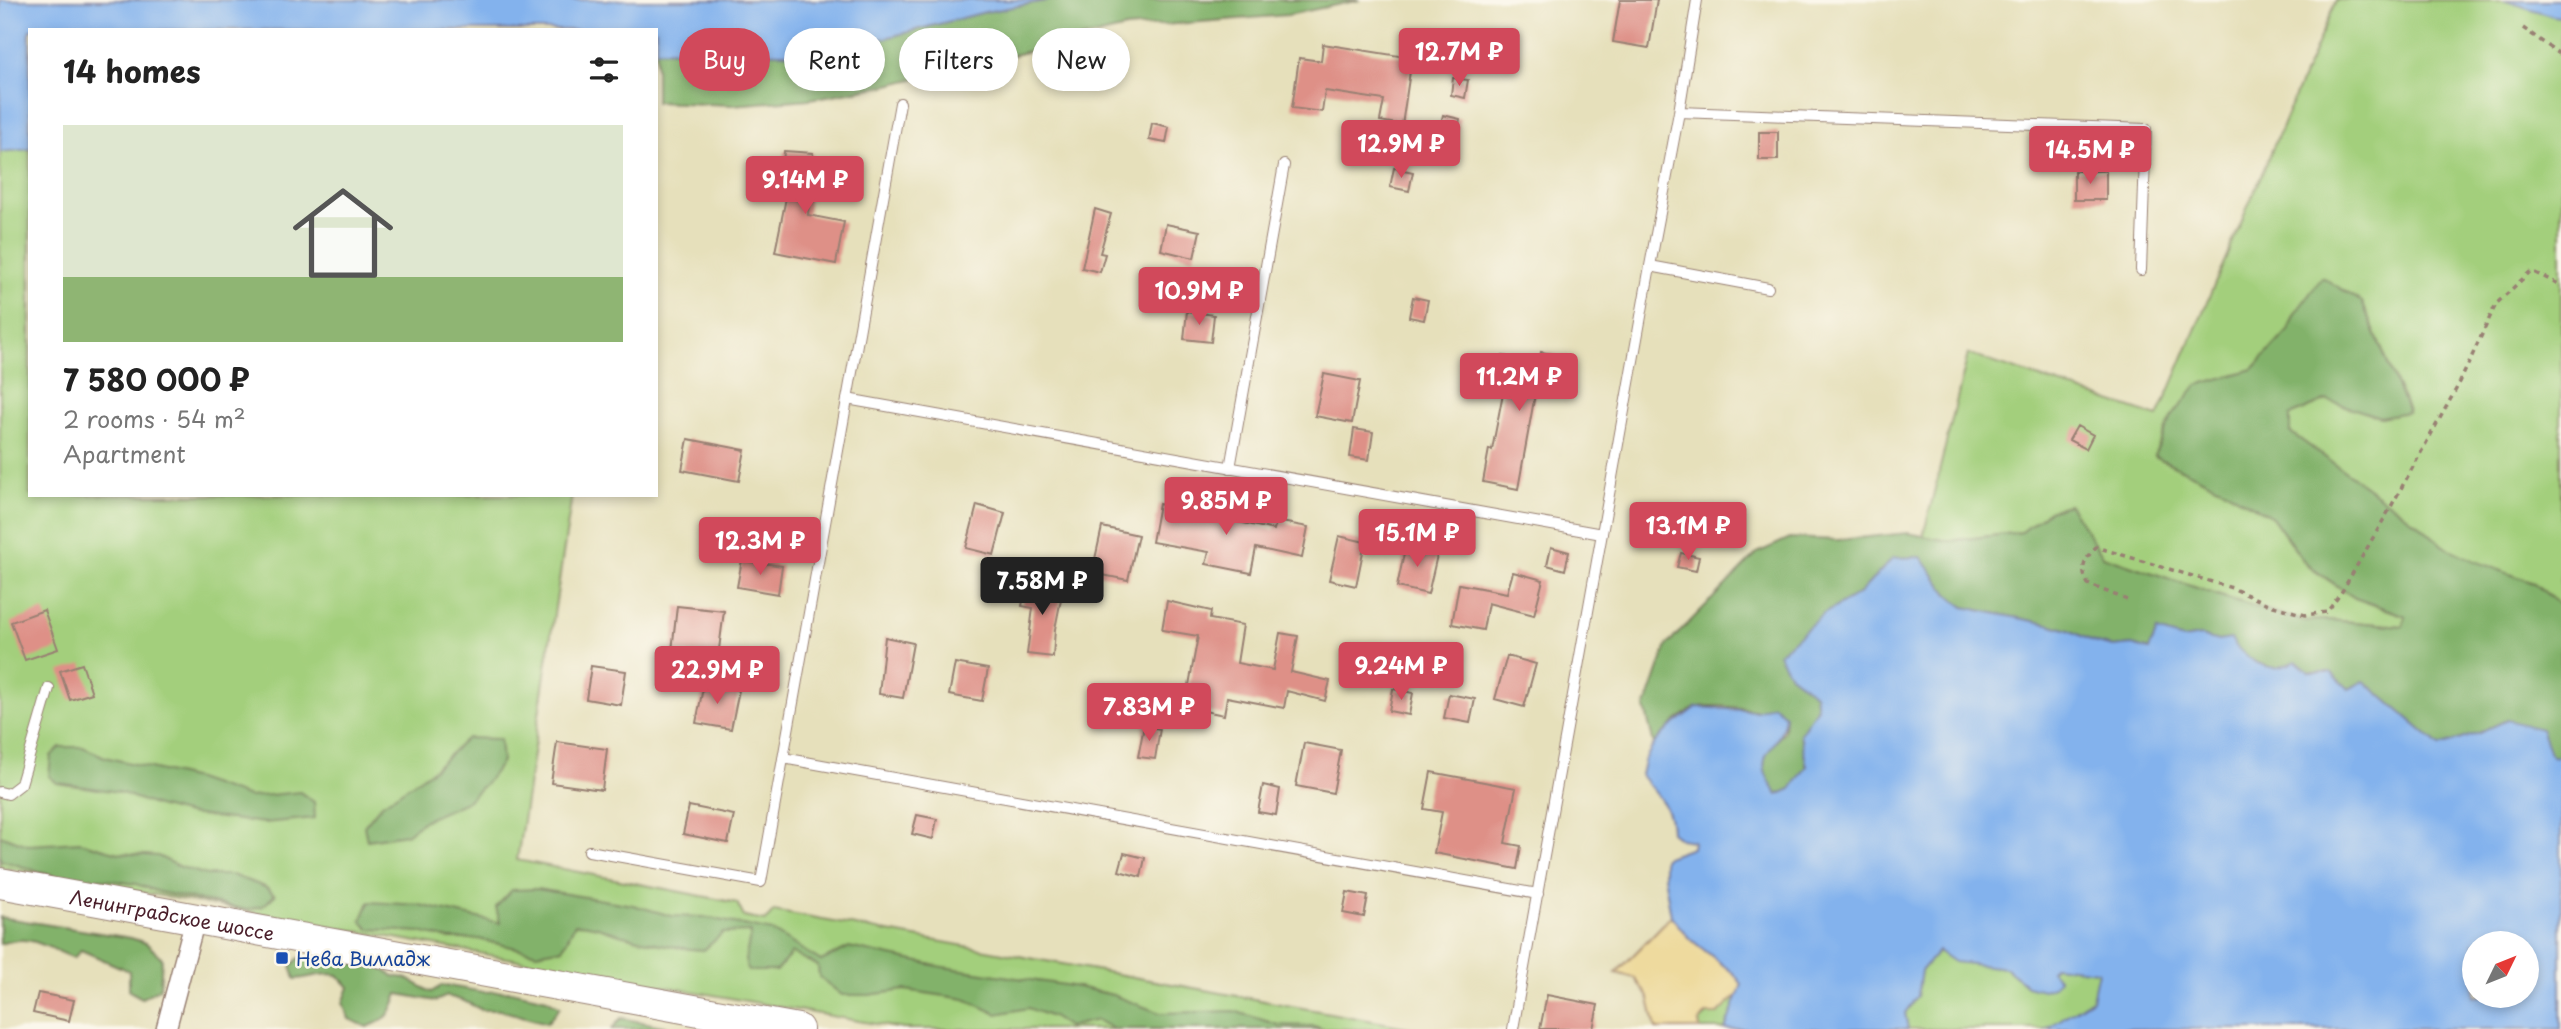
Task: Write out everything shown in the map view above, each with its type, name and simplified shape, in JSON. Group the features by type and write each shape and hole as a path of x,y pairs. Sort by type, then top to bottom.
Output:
{"main road":[{"name":"Ленинградское шоссе","path":"0,883 799,1029"}],"street":[{"path":"166,1029 195,919"}],"lane":[{"path":"1513,1029 1698,0"},
{"path":"589,851 761,882 900,103"},
{"path":"1679,112 2146,129 2141,270"},
{"path":"1230,468 1284,165"},
{"path":"1650,266 1768,288"},
{"path":"847,399 1602,534"},
{"path":"0,792 8,794 21,784 49,688"},
{"path":"783,758 1538,894"}],"path":[{"path":"2524,28 2561,55"},
{"path":"2127,600 2088,584 2082,574 2085,559 2096,547 2232,589 2270,606 2305,615 2327,612 2388,512 2460,382 2496,304 2531,271 2561,285"}],"green space":[{"path":"1050,0 1360,0 1288,15 1126,28 1032,28 1032,51 1018,54 1018,28 924,28 985,12"},
{"path":"2336,0 2503,0 2561,17 2561,606 2443,546 2422,527 2290,432 2290,416 2327,400 2380,417 2408,411 2362,302 2294,315 2288,331 2253,370 2197,385 2225,490 2272,517 2306,565 2355,598 2406,616 2403,626 2328,620 2303,621 2103,556 2068,505 2049,511 2022,532 1949,541 1923,537 1968,354 2158,417"},
{"path":"899,34 899,82 885,86 885,38"},
{"path":"658,50 679,51 679,91 770,91 770,53 784,53 784,91 855,91 810,99 732,105 658,102"},
{"path":"28,149 28,497 572,497 517,860 737,903 744,917 765,921 774,911 1417,1029 903,1029 0,867 0,152"},
{"path":"2322,277 2362,302 2408,412 2380,417 2327,400 2290,416 2290,432 2422,527 2443,546 2534,583 2561,606 2561,757 2551,757 2507,720 2440,746 2364,681 2349,689 2331,672 2284,670 2261,664 2241,653 2231,639 2218,641 2201,636 2183,639 2157,631 2149,650 2132,645 2113,647 2048,624 1964,607 1948,594 1921,557 1893,558 1860,593 1822,615 1790,675 1815,694 1817,709 1800,734 1807,766 1791,789 1778,795 1765,777 1764,756 1784,731 1785,715 1703,706 1679,719 1654,744 1645,708 1667,645 1757,553 1790,538 1838,540 1908,533 1949,541 2022,532 2049,511 2069,505 2103,556 2303,621 2328,620 2403,626 2406,616 2355,598 2306,564 2272,517 2225,490 2154,456 2171,418 2197,385 2253,369 2288,331 2294,315"},
{"path":"467,738 500,739 502,762 487,782 466,802 425,820 406,834 367,840 364,826 381,805 434,769"},
{"path":"60,747 83,747 105,757 196,779 249,797 300,792 314,802 315,818 264,823 188,814 119,792 57,783 49,776 51,756"},
{"path":"0,835 28,845 80,842 119,853 158,856 207,875 232,875 265,887 275,895 263,906 247,910 159,892 136,884 100,879 64,879 0,860"},
{"path":"537,889 633,905 672,916 704,917 772,931 821,961 849,947 943,967 1078,987 1113,995 1160,1013 1234,1011 1279,1025 1314,1026 1322,1029 1113,1029 1097,1020 1068,1027 1052,1017 1028,1008 997,1014 965,999 905,990 869,995 842,995 819,977 818,966 792,953 776,971 748,971 745,960 751,932 723,933 704,950 663,945 594,926 575,924 563,948 537,953 478,939 450,939 419,932 369,929 361,921 369,902 420,905 500,923 496,907 512,890"},
{"path":"0,917 131,938 146,943 162,958 160,988 142,998 129,991 129,971 81,950 74,958 30,941 0,944"},
{"path":"1938,951 1967,963 2006,968 2027,986 2055,966 2099,971 2093,999 2046,1029 1908,1029 1905,1013 1917,996 1921,971"},
{"path":"299,958 367,963 380,967 393,976 406,978 431,992 443,985 483,992 511,991 547,999 560,1007 547,1023 500,1010 482,1010 447,996 436,1001 398,994 388,1015 367,1027 349,1019 343,1003 349,987 338,975 295,979 291,966"},
{"path":"1741,992 1725,1029 1700,1029 1699,1023 1707,1014 1718,1014"},
{"path":"621,1018 678,1029 612,1029"}],"sand":[{"path":"1671,916 1689,938 1734,973 1743,984 1741,992 1718,1014 1706,1014 1699,1023 1700,1029 1656,1029 1649,999 1635,978 1616,973"}],"water":[{"path":"0,0 1050,0 985,12 924,28 899,28 899,34 885,38 885,28 784,28 784,53 770,53 770,28 679,28 679,51 658,50 658,28 28,28 28,149 0,152"},
{"path":"2503,0 2561,0 2561,17 2553,16"},
{"path":"1921,557 1948,594 1964,607 2048,624 2113,647 2132,645 2149,650 2157,631 2183,639 2201,636 2218,641 2231,639 2246,655 2265,666 2280,667 2296,661 2309,672 2331,672 2349,689 2364,681 2440,746 2507,720 2541,729 2551,756 2561,757 2561,1029 2046,1029 2092,999 2098,971 2055,966 2051,970 2059,979 2053,987 2043,990 2027,986 2006,968 1954,962 1938,951 1921,971 1917,996 1905,1013 1908,1029 1725,1029 1742,984 1733,973 1689,938 1671,916 1664,876 1664,858 1692,848 1693,841 1680,839 1671,832 1665,807 1641,775 1644,761 1654,744 1669,728 1697,707 1757,711 1773,705 1785,715 1778,738 1765,760 1765,769 1778,795 1791,789 1807,766 1800,734 1817,708 1815,694 1790,675 1778,654 1822,615 1860,593 1893,558"}],"building":[{"path":"1620,0 1657,0 1649,48 1613,42"},
{"path":"1323,44 1412,58 1402,125 1380,121 1384,100 1325,91 1322,112 1292,108 1299,58 1321,61"},
{"path":"1453,78 1468,80 1465,98 1451,95"},
{"path":"1443,115 1460,119 1457,136 1439,132"},
{"path":"1152,123 1169,127 1166,143 1149,140"},
{"path":"1759,132 1778,132 1778,160 1759,160"},
{"path":"784,151 813,153 808,215 844,222 836,264 775,252 788,188 781,188"},
{"path":"1394,168 1413,172 1409,191 1390,187"},
{"path":"2074,171 2106,171 2106,200 2074,200"},
{"path":"1095,209 1111,214 1100,253 1105,254 1100,272 1082,268"},
{"path":"1166,224 1200,231 1194,258 1161,250"},
{"path":"1413,297 1428,300 1424,320 1409,317"},
{"path":"1187,311 1214,315 1211,342 1184,339"},
{"path":"1541,352 1569,357 1564,388 1537,383 1518,489 1483,482 1504,388 1496,386 1503,356 1539,364"},
{"path":"1324,374 1360,381 1352,423 1315,416"},
{"path":"2077,426 2093,435 2086,449 2069,440"},
{"path":"1354,429 1373,432 1369,460 1350,457"},
{"path":"688,439 745,450 739,481 682,470"},
{"path":"1159,504 1274,530 1276,521 1308,527 1302,558 1256,548 1251,573 1206,564 1209,552 1152,542"},
{"path":"977,505 1005,513 994,555 966,548"},
{"path":"1102,527 1138,535 1128,580 1092,573"},
{"path":"1339,536 1365,542 1356,586 1329,580"},
{"path":"1406,544 1438,551 1428,594 1397,587"},
{"path":"1551,547 1569,552 1565,570 1547,565"},
{"path":"1681,553 1699,557 1696,571 1677,567"},
{"path":"742,560 782,566 778,594 737,587"},
{"path":"1513,572 1543,580 1534,615 1488,603 1483,630 1452,624 1459,584 1507,593"},
{"path":"1027,582 1063,589 1053,657 1027,654 1033,608 1022,606"},
{"path":"1167,601 1211,611 1210,619 1243,625 1237,663 1273,670 1280,633 1298,636 1291,672 1330,681 1325,701 1287,691 1284,708 1227,697 1224,715 1185,707 1198,636 1162,630"},
{"path":"677,606 724,611 718,657 672,651"},
{"path":"44,610 58,649 25,660 11,622"},
{"path":"885,637 913,643 903,698 879,694"},
{"path":"1507,656 1536,664 1524,707 1495,699"},
{"path":"955,663 988,669 982,701 949,695"},
{"path":"82,664 92,693 70,700 60,671"},
{"path":"591,666 626,671 621,705 586,699"},
{"path":"704,683 739,690 731,729 696,723"},
{"path":"1393,689 1413,693 1409,715 1389,711"},
{"path":"1449,694 1475,699 1470,723 1444,718"},
{"path":"1144,726 1160,729 1155,759 1138,757"},
{"path":"557,742 607,749 602,790 551,783"},
{"path":"1304,743 1341,750 1333,793 1296,786"},
{"path":"1431,772 1516,788 1505,843 1521,846 1517,869 1434,853 1442,812 1424,809"},
{"path":"1263,785 1280,789 1276,815 1258,812"},
{"path":"689,806 734,815 728,843 683,834"},
{"path":"917,815 937,819 933,839 912,834"},
{"path":"1124,853 1145,858 1141,877 1119,871"},
{"path":"1347,892 1368,896 1364,917 1343,913"},
{"path":"38,993 74,1000 69,1021 33,1013"},
{"path":"1547,995 1598,1005 1593,1029 1540,1029"}],"place":[{"name":"Нева Вилладж","path":"282,958"}]}
